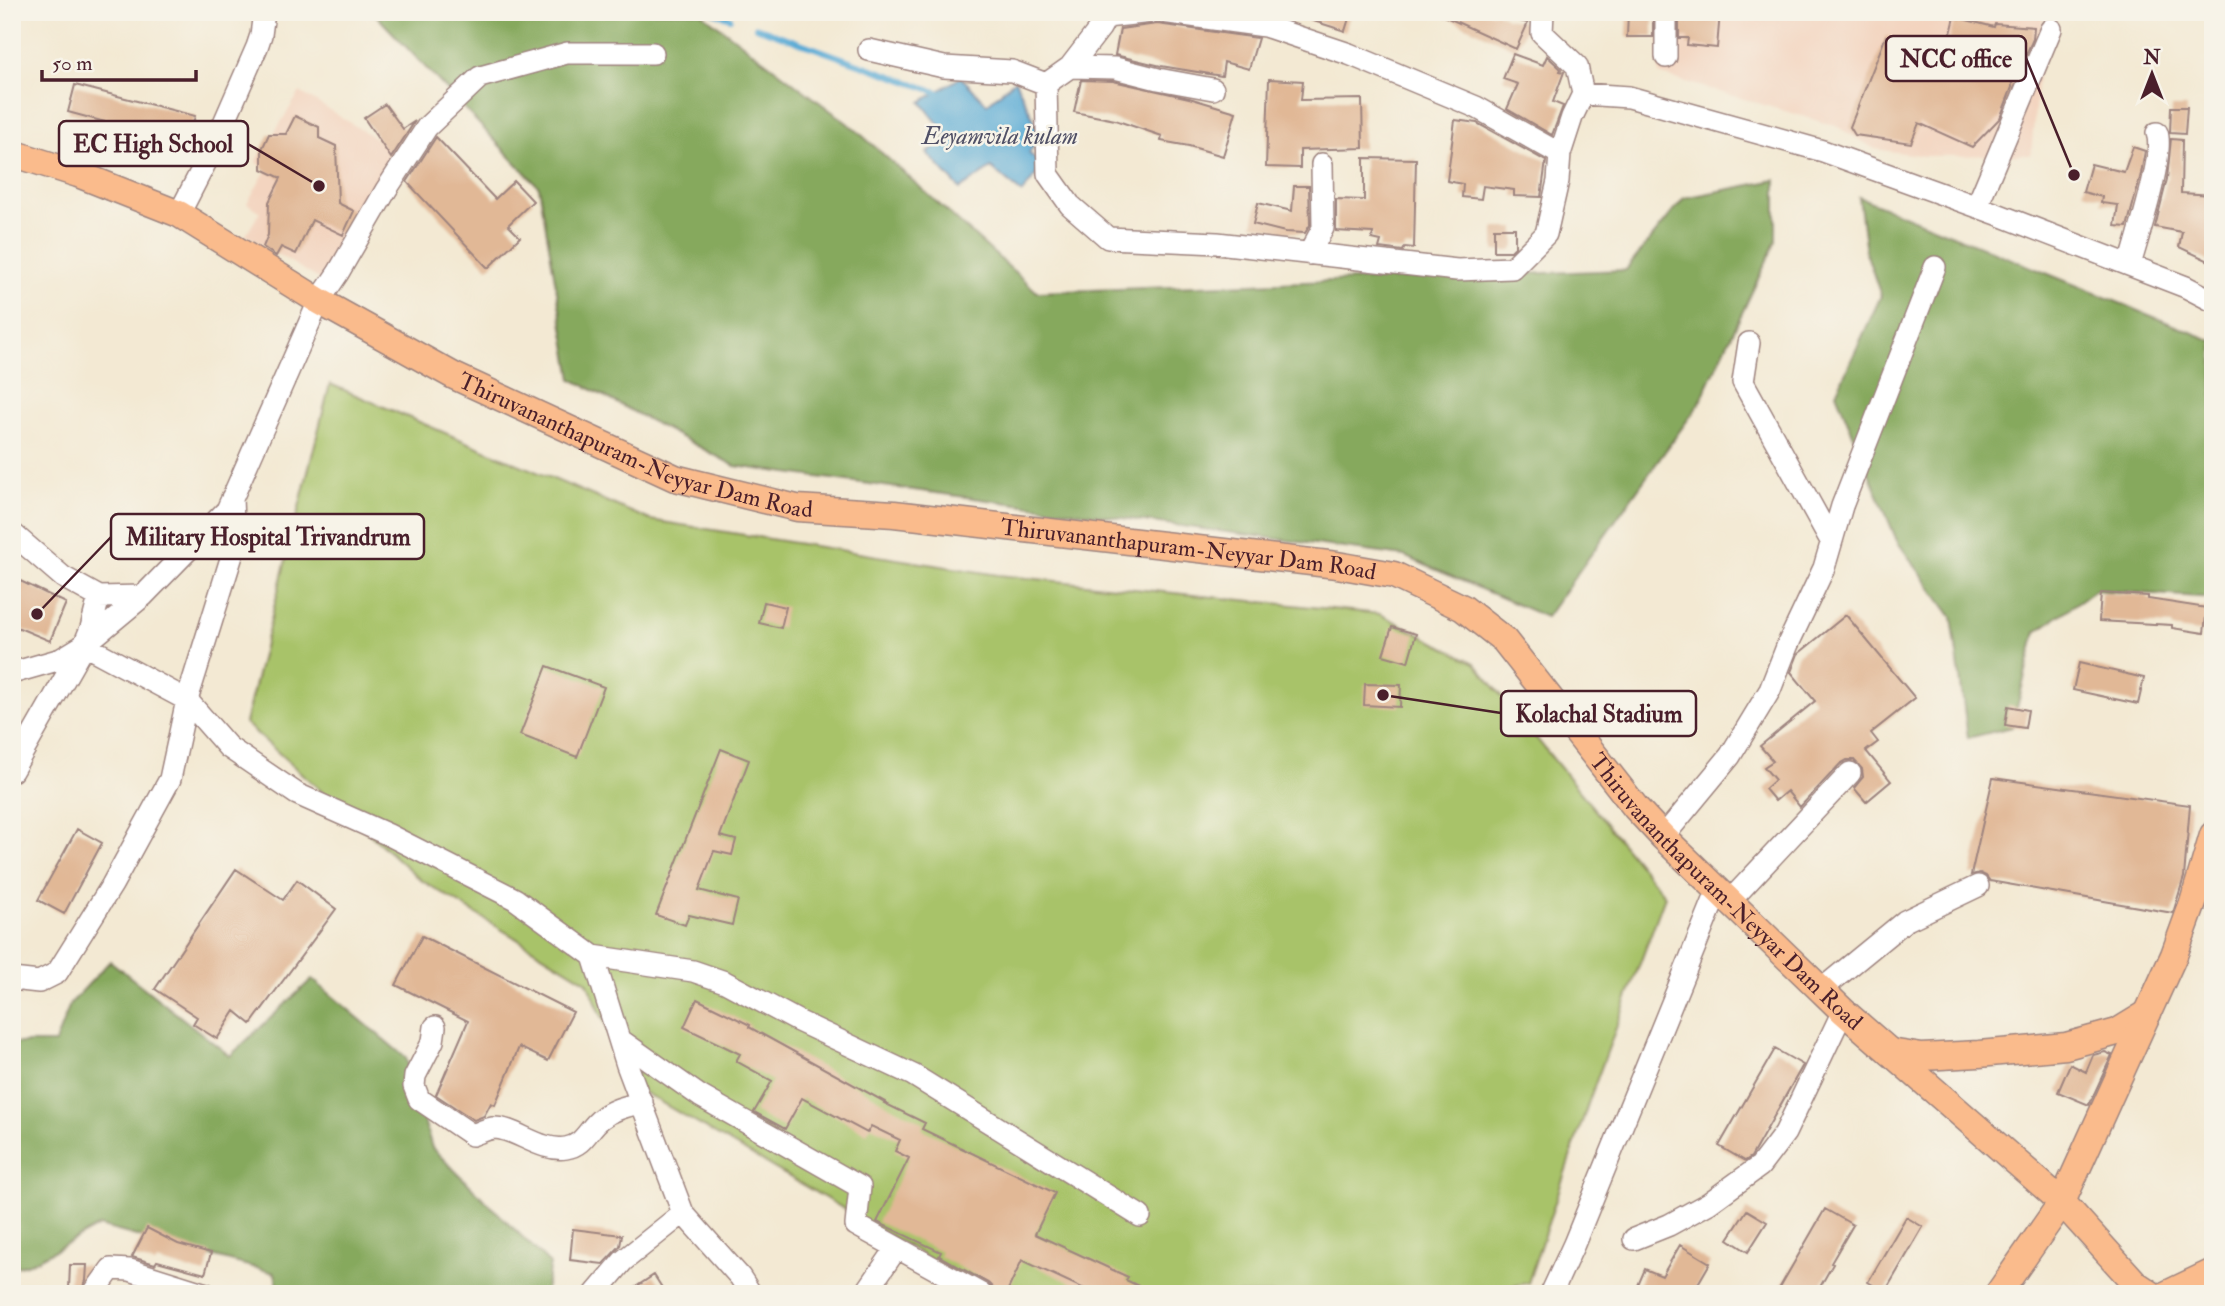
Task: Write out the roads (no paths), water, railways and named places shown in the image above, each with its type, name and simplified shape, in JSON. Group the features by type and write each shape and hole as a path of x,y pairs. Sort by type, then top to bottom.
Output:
{"main road":[{"name":"Thiruvananthapuram-Neyyar Dam Road","path":"12,153 78,174 179,214 319,301 454,376 675,478 797,508 894,514 1337,565 1394,575 1463,608 1504,640 1636,808 1663,837 1843,1011 2062,1202 2136,1284 2151,1294"},
{"path":"1998,1294 2062,1202 2175,955 2213,835"},
{"path":"1890,1052 1922,1057 1979,1055 2066,1046 2117,1032 2148,1013"},
{"path":"2167,1294 2213,1272"}],"street":[{"path":"179,214 214,148 257,47 264,12"},
{"path":"1045,84 1070,67 1107,15 1152,12"},
{"path":"1161,12 1265,26 1349,54 1476,107 1560,154"},
{"path":"1666,12 1666,57"},
{"path":"1045,84 1048,174 1070,205 1108,238 1217,243 1457,270 1512,268 1546,234 1558,181 1560,154 1583,94 1577,66 1542,33 1541,13"},
{"path":"1977,206 2051,29"},
{"path":"869,50 944,67 1012,71 1045,84"},
{"path":"12,673 61,659 84,645 143,596 227,510 319,301 427,127 480,77 567,53 653,53"},
{"path":"1070,67 1115,68 1213,89"},
{"path":"1583,94 1629,97 1823,151 1977,206 2186,287 2213,301"},
{"path":"2130,265 2154,174 2160,139 2157,133"},
{"path":"1309,254 1323,228 1322,164"},
{"path":"1663,837 1730,756 1770,690 1788,644 1824,568 1842,506 1935,267"},
{"path":"1749,343 1743,382 1832,541"},
{"path":"12,979 39,982 57,974 113,885 170,779 187,700 234,549 232,498"},
{"path":"12,533 63,577 99,597 143,596"},
{"path":"12,771 84,645 99,597"},
{"path":"84,645 187,700 228,747 298,794 389,835 515,899 593,956 693,971 725,982 798,1021 913,1075 1140,1216"},
{"path":"1551,1294 1724,896 1850,773"},
{"path":"1822,989 1905,921 1978,886"},
{"path":"593,956 650,1129 683,1213 740,1277 751,1294"},
{"path":"1634,1239 1669,1225 1709,1203 1760,1166 1785,1133 1843,1011"},
{"path":"435,1027 433,1041 415,1076 414,1086 419,1099 472,1135 494,1128 542,1146 562,1149 582,1142 593,1124 604,1116 642,1102"},
{"path":"619,1039 701,1096 860,1187 856,1225 981,1294"},
{"path":"595,1294 623,1261 683,1213"},
{"path":"865,1294 896,1249"},
{"path":"93,1294 111,1269 130,1270 206,1294"}],"water":[{"name":"Eeyamvila kulam","path":"961,77 987,104 1015,80 1041,135 1029,153 1043,166 1022,193 991,168 960,189 927,153 948,136 921,102"}],"waterway":[{"path":"714,12 730,18"},
{"path":"756,27 945,95"}],"place":[{"name":"NCC office","path":"2074,175"},
{"name":"EC High School","path":"319,186"},
{"name":"Military Hospital Trivandrum","path":"37,614"},
{"name":"Kolachal Stadium","path":"1383,695"}]}
